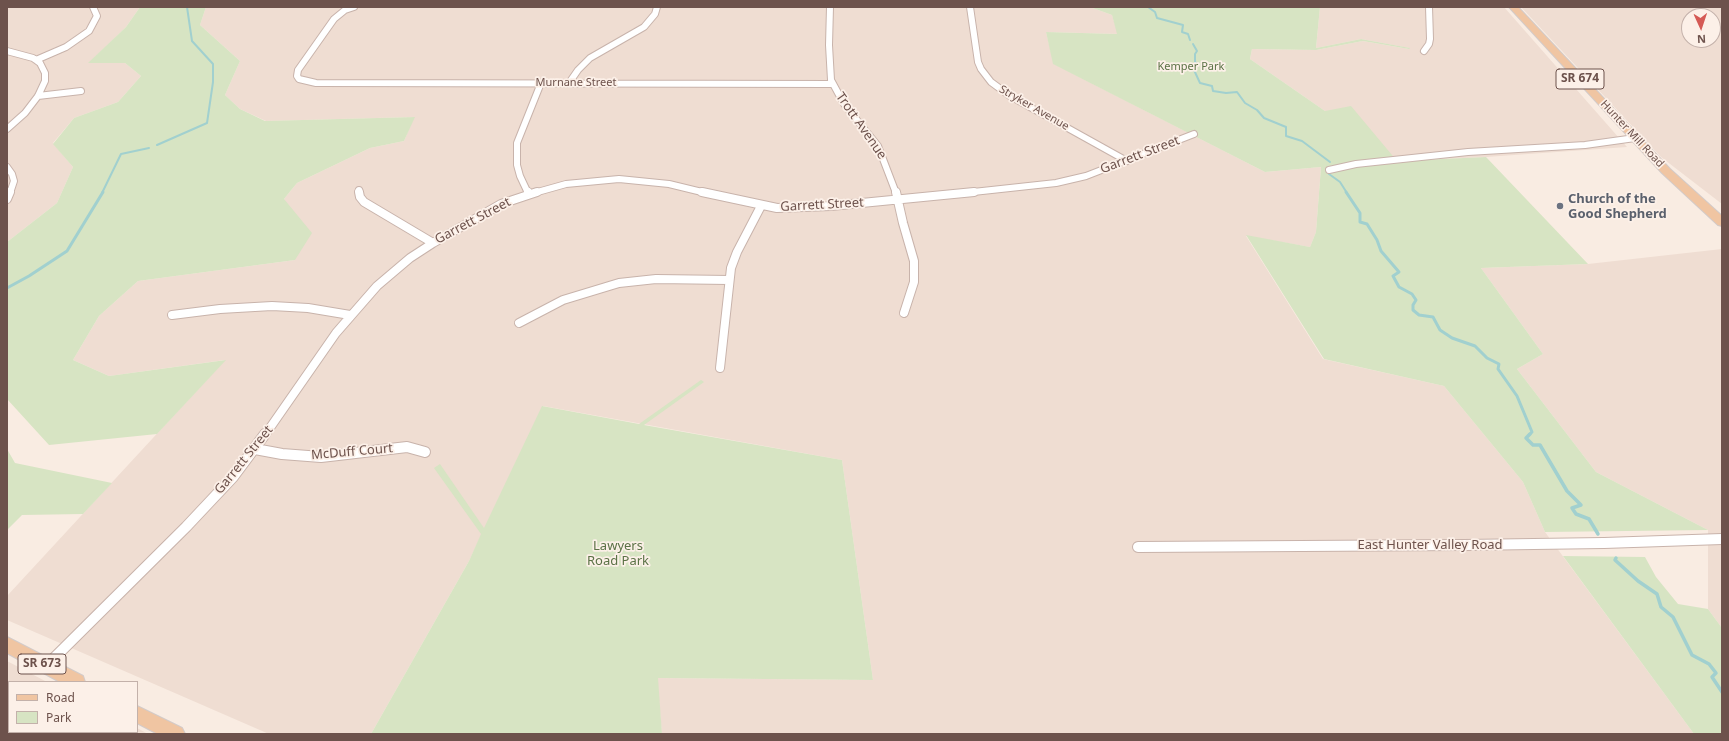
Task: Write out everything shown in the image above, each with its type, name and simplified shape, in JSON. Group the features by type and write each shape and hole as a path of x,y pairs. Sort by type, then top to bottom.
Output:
{"main road":[{"name":"Hunter Mill Road","path":"1513,7 1666,171 1721,220"},
{"name":"SR 673","path":"7,645 75,681"},
{"path":"138,715 176,734"}],"street":[{"path":"36,60 66,47 89,31 96,16 93,7"},
{"name":"Murnane Street","path":"354,7 345,10 334,19 298,70 297,76 299,78 309,82 319,83 832,84"},
{"path":"569,83 578,70 590,58 644,27 655,14 657,7"},
{"name":"Trott Avenue","path":"830,7 829,45 832,84 844,104 880,151 889,170 915,265 914,282 904,313"},
{"name":"Stryker Avenue","path":"970,7 978,62 983,72 991,82 1010,96 1127,161"},
{"path":"1424,51 1427,48 1430,39 1429,7"},
{"path":"7,51 26,55 36,60 43,67 45,74 42,88 38,96 25,113 7,129"},
{"path":"529,194 520,176 517,165 517,143 541,83"},
{"path":"38,96 81,90"},
{"name":"Garrett Street","path":"46,666 208,505 255,450 336,333 350,315 377,286 433,243 477,216 501,204 529,194 584,182 636,180 669,184 761,206 777,208 805,208 898,199 1056,183 1086,176 1194,134"},
{"path":"1329,170 1356,164 1476,152 1585,145 1635,138"},
{"path":"7,167 12,174 14,181 7,198"},
{"path":"358,190 360,197 364,202 433,243"},
{"path":"720,368 729,280 737,252 761,206"},
{"path":"519,323 564,300 582,293 619,283 656,279 729,280"},
{"path":"172,315 220,308 272,306 308,308 350,315"},
{"name":"McDuff Court","path":"255,450 321,457 340,456 407,447 426,452"},
{"name":"East Hunter Valley Road","path":"1138,547 1487,545 1722,539"}],"shaded area":[{"path":"7,7 140,7 126,27 89,63 125,63 141,76 118,102 74,118 53,143 73,167 57,203 7,242"},
{"path":"206,7 1090,7 1112,15 1118,34 1046,32 1054,64 1265,172 1321,167 1316,232 1310,247 1246,236 1323,359 1444,386 1523,482 1545,532 1694,734 662,734 657,678 873,680 842,460 543,406 469,561 371,734 269,734 7,620 7,596 225,360 109,376 73,360 99,316 138,281 295,260 284,199 297,183 370,148 404,141 414,117 266,121 240,109 225,95 240,61 200,25"},
{"path":"1320,7 1504,7 1627,147 1486,157 1397,161 1250,59 1252,49 1316,50 1363,41 1409,49 1361,39 1316,48"},
{"path":"1521,7 1722,7 1722,204 1661,157"},
{"path":"1722,249 1722,628 1708,609 1708,530 1596,472 1517,369 1543,354 1481,268 1588,264"},
{"path":"7,661 45,681 8,681 8,733 138,733 138,729 148,734 7,734"}],"green space":[{"path":"140,7 206,7 200,25 240,61 225,95 240,109 265,121 415,117 404,141 370,148 297,183 284,199 312,233 295,260 138,281 99,316 73,360 109,376 226,360 157,434 49,445 7,399 7,242 57,203 73,167 53,144 74,118 118,102 141,76 125,63 88,63 126,27"},
{"name":"Kemper Park","path":"1090,7 1320,7 1316,48 1361,39 1410,48 1363,41 1316,50 1252,49 1250,59 1325,111 1351,106 1397,161 1486,157 1588,264 1481,268 1543,354 1517,369 1596,472 1708,530 1545,532 1523,482 1444,386 1324,359 1246,235 1310,247 1316,232 1321,167 1265,172 1053,64 1046,32 1117,34 1112,15"},
{"name":"Lawyers Road Park","path":"701,380 704,382 644,425 842,460 873,680 658,678 662,734 371,734 469,561 481,534 434,468 440,464 484,528 542,406 639,424"},
{"path":"7,449 15,463 112,483 83,514 22,515 7,530"},
{"path":"1563,556 1645,557 1656,577 1678,604 1708,609 1722,628 1722,734 1694,734"}],"waterway":[{"path":"157,145 207,123 213,82 213,64 192,41 187,7"},
{"path":"1148,7 1155,12 1157,18 1183,25 1182,32 1188,34 1190,40"},
{"path":"1193,44 1197,51 1195,54 1195,62 1198,64 1194,70 1200,83 1212,86 1213,91 1226,93 1237,92 1245,103 1257,110 1264,118 1286,127 1286,136 1302,141 1330,162"},
{"path":"102,193 121,154 149,148"},
{"path":"1329,174 1340,182 1347,193"},
{"path":"7,288 29,276 67,251 103,192"},
{"path":"1346,192 1360,213 1360,222 1367,224 1377,240 1381,251 1399,272 1393,276 1399,287 1412,294 1416,300 1413,305 1413,310 1419,315 1433,317 1440,330 1452,338 1475,346 1487,358 1499,364 1498,369 1517,396 1532,432 1526,438 1533,445 1540,445 1567,491 1581,505 1572,508 1576,514 1589,519 1598,534"},
{"path":"1616,558 1615,560 1638,581 1657,594 1661,607 1673,617 1692,655 1709,664 1716,673 1712,677 1722,692"}],"place":[{"name":"Church of the Good Shepherd","path":"1560,206"}]}
